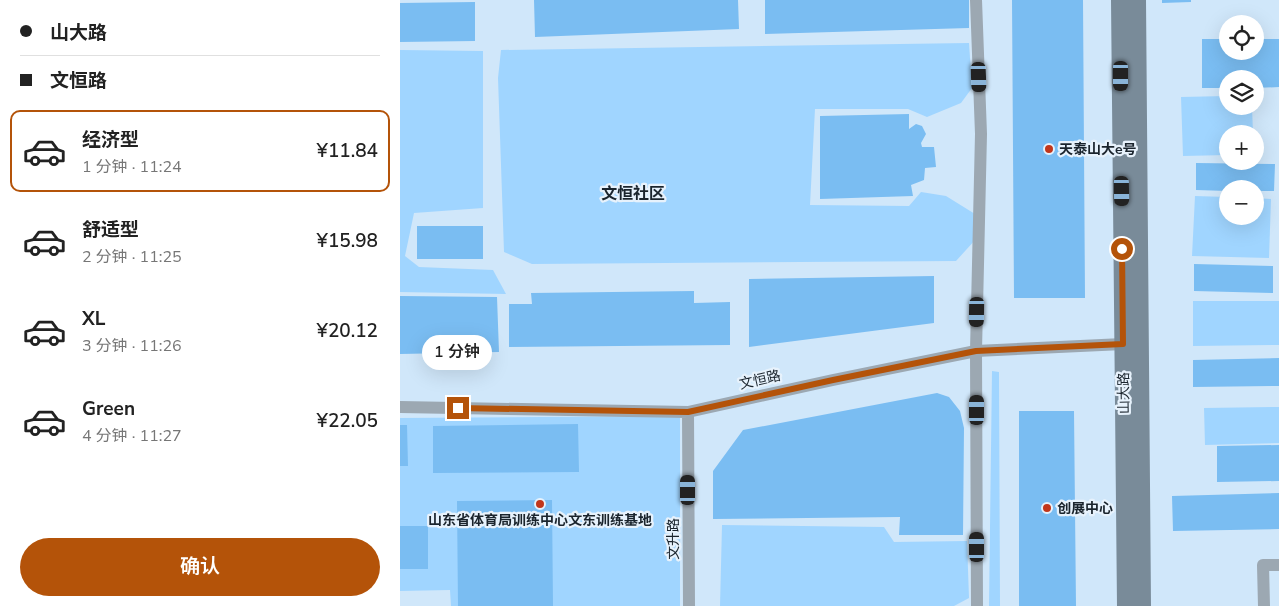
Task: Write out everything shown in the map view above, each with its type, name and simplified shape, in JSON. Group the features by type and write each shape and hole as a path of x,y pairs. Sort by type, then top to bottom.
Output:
{"main road":[{"name":"山大路","path":"1120,0 1126,606"},
{"name":"山大路","path":"1137,0 1142,606"}],"street":[{"path":"976,0 981,134 976,351 978,606"},
{"name":"文恒路","path":"400,407 688,412 976,351 1123,344"},
{"name":"文升路","path":"688,412 689,606"},
{"path":"1264,606 1263,565 1279,565"}],"shaded area":[{"path":"969,43 972,88 961,103 927,117 908,109 815,109 810,205 909,206 921,192 946,196 975,214 976,239 956,261 532,264 504,252 498,78 501,50"},
{"path":"400,50 483,51 483,208 414,213 405,256 419,267 493,270 506,294 400,292"},
{"path":"1219,96 1219,115 1252,115 1253,125 1219,125 1219,155 1183,156 1181,97"},
{"path":"1195,196 1219,197 1219,225 1264,225 1264,199 1271,199 1269,258 1192,256"},
{"path":"1193,301 1279,301 1279,345 1193,346"},
{"path":"992,371 999,372 1000,606 989,606"},
{"path":"1279,407 1279,443 1205,445 1204,408"},
{"name":"山东省体育局训练中心文东训练基地","path":"680,416 680,606 451,606 450,590 400,591 400,418"},
{"path":"722,525 884,527 894,542 967,541 969,598 954,606 720,606"}],"building":[{"path":"534,0 738,0 739,29 535,37"},
{"path":"765,0 969,0 969,28 765,34"},
{"name":"天泰山大e号","path":"1012,0 1083,0 1085,298 1014,298"},
{"path":"1162,0 1191,0 1191,2 1162,3"},
{"path":"475,2 475,41 400,42 400,3"},
{"path":"1202,39 1219,39 1219,60 1264,60 1264,39 1279,39 1279,87 1264,88 1264,70 1219,70 1219,88 1202,88"},
{"path":"909,114 909,129 916,124 922,126 926,134 921,143 922,147 934,147 936,167 925,168 924,180 911,185 913,196 820,199 820,116"},
{"path":"1196,163 1219,163 1219,170 1264,170 1264,164 1275,164 1274,191 1264,191 1264,180 1219,180 1219,191 1196,190"},
{"path":"417,226 483,226 483,259 417,259"},
{"path":"1194,264 1273,266 1273,293 1194,291"},
{"path":"934,276 934,323 749,347 749,279"},
{"path":"694,291 694,303 730,302 730,345 509,347 509,304 532,304 531,293"},
{"path":"400,296 497,297 499,352 400,354"},
{"path":"1279,358 1279,386 1193,387 1193,360"},
{"path":"937,393 949,397 960,411 964,428 963,535 899,535 900,517 713,519 713,471 743,430"},
{"name":"创展中心","path":"1019,411 1074,411 1076,606 1019,606"},
{"path":"578,424 579,472 433,473 433,426"},
{"path":"400,425 407,425 408,466 400,466"},
{"path":"1279,445 1279,481 1217,482 1217,446"},
{"path":"1279,493 1279,529 1173,531 1172,496"},
{"path":"552,500 553,606 458,606 457,501"},
{"path":"400,526 428,526 428,569 400,569"}],"place":[{"name":"天泰山大e号","path":"1049,149"},
{"name":"山东省体育局训练中心文东训练基地","path":"540,504"},
{"name":"创展中心","path":"1047,508"}],"district":[{"name":"文恒社区","path":"633,194"}],"route":[{"path":"458,408 688,412 976,351 1114,346 1123,344 1122,249"}]}
